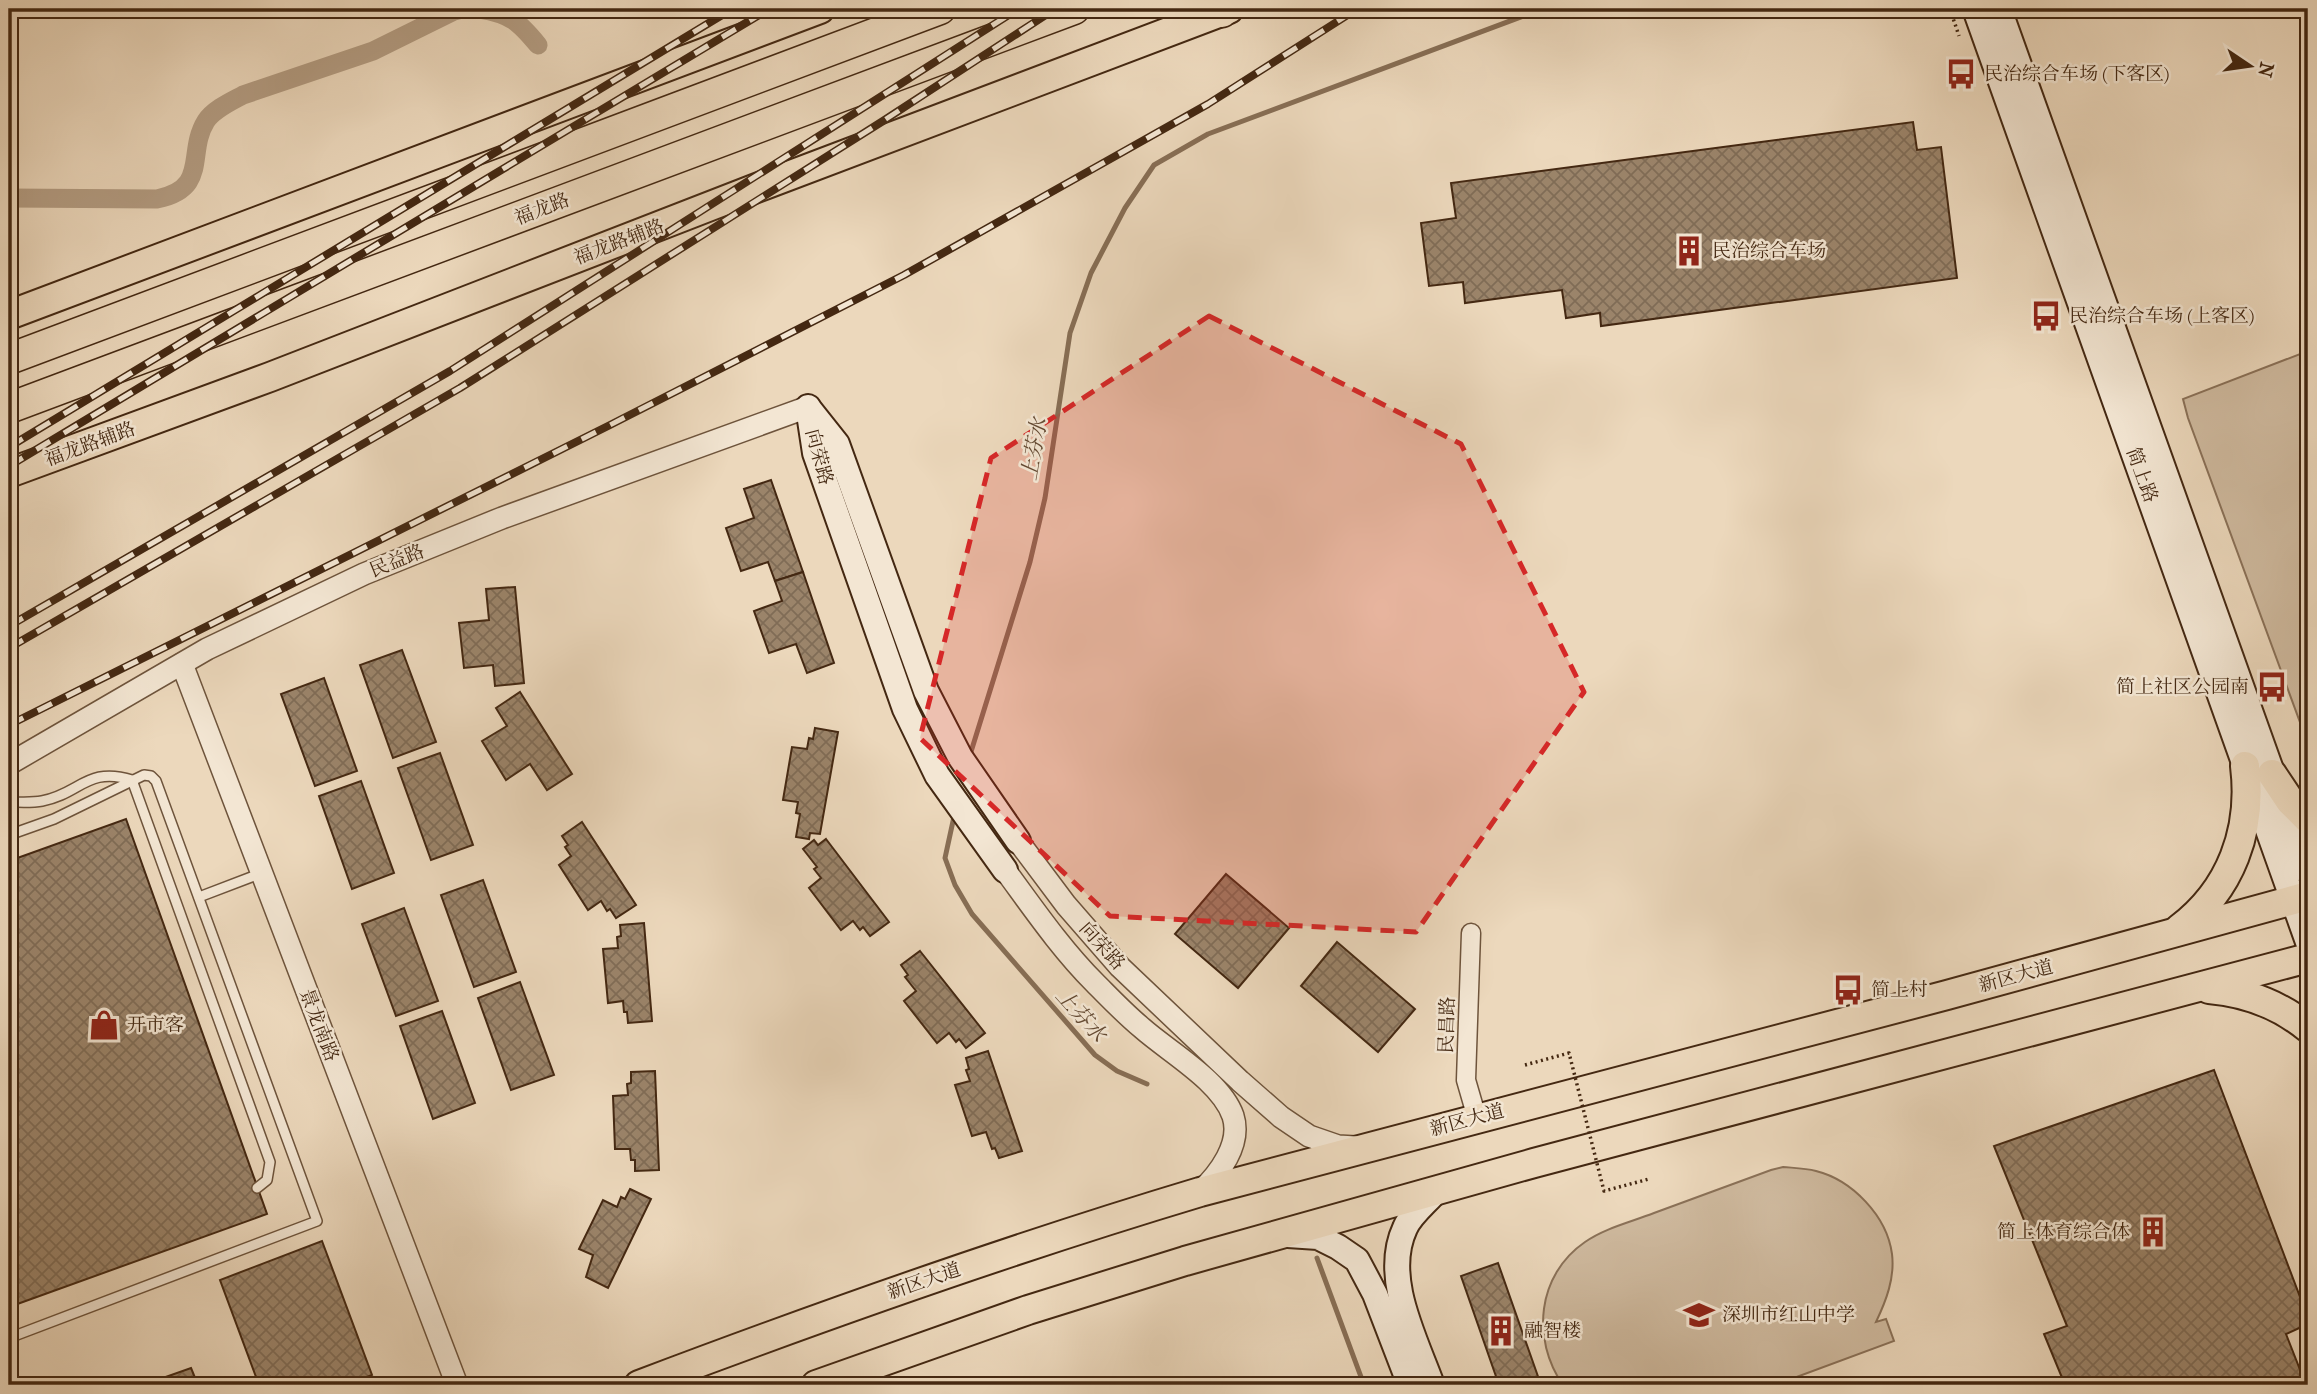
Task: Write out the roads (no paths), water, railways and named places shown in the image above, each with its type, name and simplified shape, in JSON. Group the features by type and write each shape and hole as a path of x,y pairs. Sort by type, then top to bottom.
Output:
{"highway":[{"path":"9,359 940,9"},
{"name":"福龙路","path":"9,408 1074,9"},
{"path":"9,337 68,337"}],"main road":[{"path":"9,314 820,9"},
{"name":"简上路","path":"1975,9 2245,766 2301,898 2308,942"},
{"name":"简上路","path":"1999,9 2308,873"},
{"name":"福龙路辅路","path":"9,473 258,382 1226,10"},
{"name":"向荣路","path":"808,407 837,444 914,660 945,732 983,793 1018,841"},
{"name":"向荣路","path":"808,407 815,453 905,709 937,775 1004,870"},
{"path":"2174,933 2213,897 2233,863 2247,813 2245,766"},
{"path":"2272,774 2290,801 2308,819"},
{"name":"新区大道","path":"639,1385 934,1277 1200,1192 1947,995 2301,898"},
{"path":"816,1385 1028,1310 1277,1234 2308,958"},
{"path":"2192,989 2220,990 2258,1000 2297,1019 2308,1028"},
{"path":"1432,1385 1409,1324 1397,1269 1398,1248 1406,1225 1437,1190"},
{"path":"1277,1234 1318,1237 1357,1260 1376,1294 1409,1385"}],"street":[{"name":"民益路","path":"9,764 208,649 364,574 502,518 808,407"},
{"name":"景龙南路","path":"182,664 457,1385"},
{"name":"向荣路","path":"1018,841 1066,905 1120,967 1240,1081 1309,1136 1338,1146 1361,1148"},
{"name":"向荣路","path":"1004,870 1093,981 1141,1027 1214,1087 1228,1103 1234,1120 1233,1141 1217,1176 1200,1192"},
{"name":"民昌路","path":"1471,933 1466,1080 1477,1118"}],"lane":[{"path":"9,802 44,801 100,776 116,775 132,780"},
{"path":"9,835 54,819 144,775 151,776 156,781 317,1221 9,1338"},
{"path":"132,780 270,1162 267,1180 257,1188"},
{"path":"199,897 262,873"}],"waterway":[{"path":"9,198 157,199 174,194 191,178 200,133 206,121 223,106 243,95 373,51 462,9"},
{"path":"480,9 514,20 538,45"},
{"name":"上芬水","path":"970,755 1030,562 1045,498 1070,333 1091,273 1125,208 1154,165 1208,134 1542,9"},
{"name":"上芬水","path":"955,812 945,858 955,885 972,914 1095,1055 1117,1071 1147,1084"},
{"name":"上芬水","path":"1317,1258 1364,1385"}],"railway":[{"path":"9,447 732,9"},
{"path":"9,466 769,9"},
{"path":"9,626 450,371 1018,9"},
{"path":"9,648 460,388 1055,9"},
{"path":"9,725 904,275 1208,104 1357,9"}],"place":[{"name":"民治综合车场 (下客区)","path":"1961,74"},
{"name":"民治综合车场","path":"1689,251"},
{"name":"民治综合车场 (上客区)","path":"2046,316"},
{"name":"简上社区公园南","path":"2272,687"},
{"name":"简上村","path":"1848,990"},
{"name":"开市客","path":"104,1025"},
{"name":"简上体育综合体","path":"2153,1232"},
{"name":"深圳市红山中学","path":"1699,1315"},
{"name":"融智楼","path":"1501,1331"}]}
